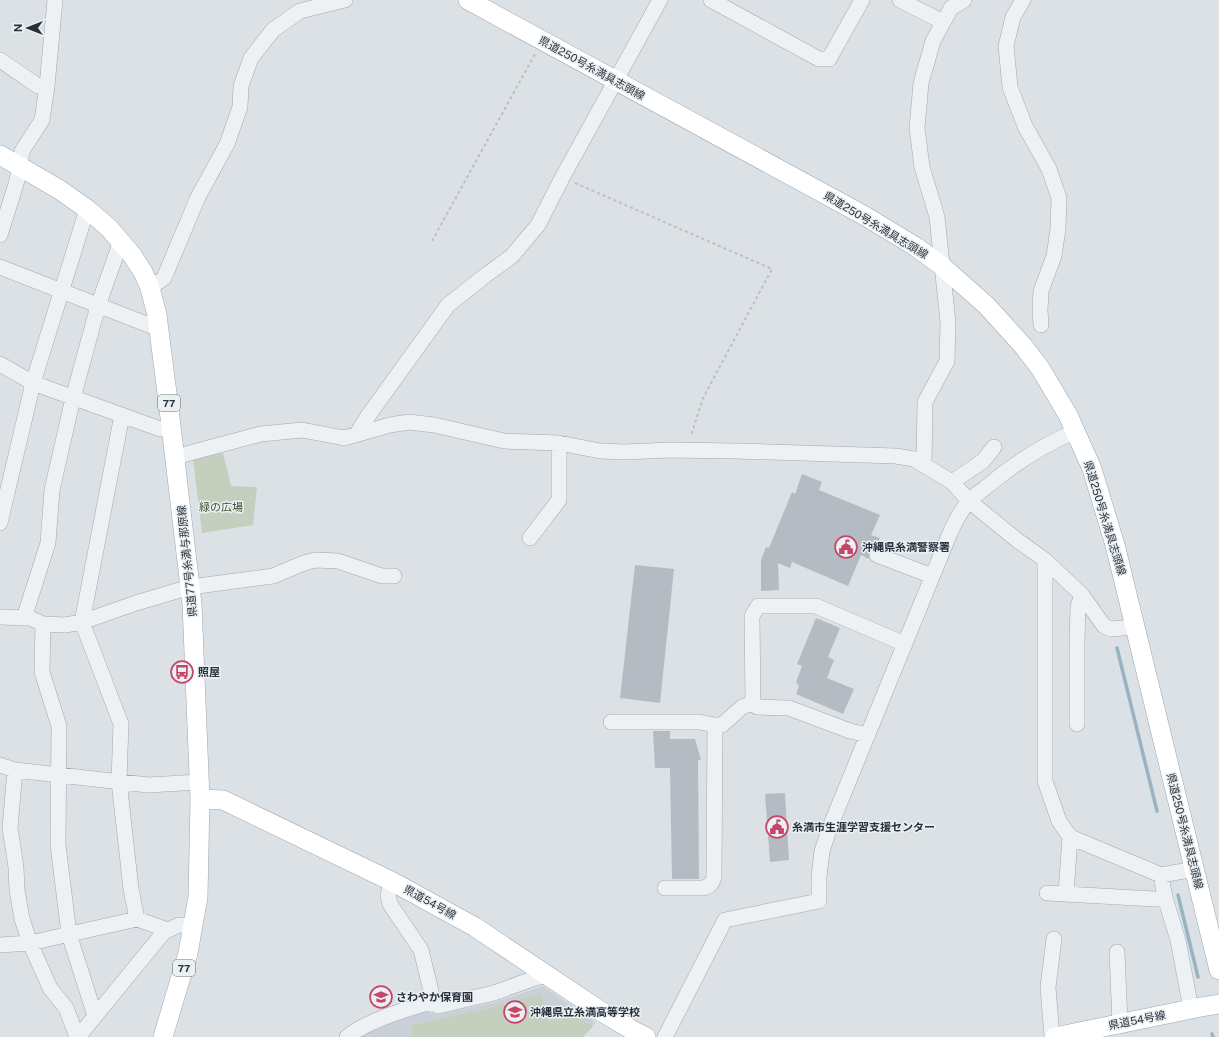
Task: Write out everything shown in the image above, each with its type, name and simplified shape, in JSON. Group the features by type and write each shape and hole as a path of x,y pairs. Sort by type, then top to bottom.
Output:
{"main road":[{"name":"県道250号糸満具志頭線","path":"468,0 864,216 916,247 942,266 987,306 1024,347 1040,368 1068,415 1092,469 1115,545 1219,970"},
{"name":"県道77号糸満与那原線","path":"0,155 60,190 87,209 109,228 121,241 139,266 150,288 159,330 190,587 199,790 198,897 188,953 163,1037"},
{"name":"県道54号線","path":"199,790 223,800 393,882 475,927 602,1012 646,1037"},
{"name":"県道54号線","path":"1054,1037 1219,1004"}],"street":[{"path":"0,234 20,166 22,151 42,120 47,86 55,0"},
{"path":"150,288 164,278 198,197 227,144 240,107 242,86 251,58 273,30 300,11 345,0"},
{"path":"356,435 448,305 512,256 538,225 562,178 660,0"},
{"path":"711,0 819,59 829,59 862,0"},
{"path":"900,0 943,22"},
{"path":"924,465 925,402 948,361 948,322 936,217 922,167 916,128 921,83 933,41 951,8 964,0"},
{"path":"1023,0 1013,18 1006,46 1010,87 1024,126 1049,169 1059,198 1058,229 1054,256 1041,291 1041,326"},
{"path":"0,60 38,86 47,86"},
{"path":"0,523 33,383 87,209"},
{"path":"24,618 48,543 52,490 73,398 98,306 121,241"},
{"path":"0,267 159,330"},
{"path":"0,364 33,383 73,398 160,429 172,428"},
{"path":"122,415 82,622 121,724 119,781 131,889 137,919"},
{"path":"175,457 261,434 302,430 344,438 390,425 409,422 434,425 504,441 559,443 600,451 624,452 687,450 896,456 914,458 952,482 969,501 1017,540 1045,560 1082,594 1104,626 1112,629 1123,628 1135,624"},
{"path":"665,1037 725,920 819,901 819,877 822,851 830,827 932,576 959,515 969,501 1003,472 1028,456 1076,431"},
{"path":"530,538 559,500 559,443"},
{"path":"952,482 984,460 994,447"},
{"path":"877,555 932,576"},
{"path":"0,616 30,618 43,624 65,625 82,622 136,603 190,587 273,576 304,563 316,560 338,562 382,576 394,576"},
{"path":"1045,560 1045,781 1059,820 1070,837 1161,875 1195,868"},
{"path":"1077,724 1077,628 1078,606 1082,594"},
{"path":"868,735 850,731 788,708 757,707 753,703 752,616 758,606 816,606 905,644"},
{"path":"43,624 42,672 59,726 58,845 69,934 95,1016"},
{"path":"610,722 699,722 722,724 742,707 753,703"},
{"path":"665,888 703,888 708,887 713,883 715,724"},
{"path":"0,765 15,770 58,776 199,790"},
{"path":"15,770 10,828 22,919 30,943 50,988 66,1008 77,1037 164,932 179,925 193,926"},
{"path":"1066,894 1070,837"},
{"path":"1161,875 1165,898 1178,940 1191,1009"},
{"path":"393,882 388,894 390,904 421,950 431,991 432,1002"},
{"path":"1047,893 1154,899 1165,898"},
{"path":"0,945 30,943 137,919 168,930"},
{"path":"1054,939 1048,987 1054,1037"},
{"path":"1117,952 1120,1024"},
{"path":"347,1037 377,1020 413,1007 432,1002 438,1006 494,993 535,978 548,975"}],"path":[{"path":"432,241 542,41"},
{"path":"562,178 772,269 703,398 687,450"}],"shaded area":[{"name":"沖縄県立糸満高等学校","path":"543,986 596,1022 583,1037 354,1037 422,1009 436,1015 495,1002"}],"green space":[{"name":"緑の広場","path":"223,453 231,486 257,487 253,525 202,533 193,459"},
{"name":"沖縄県立糸満高等学校","path":"540,994 549,1021 578,1018 593,1026 583,1037 408,1037 412,1035 412,1025 479,1011"}],"building":[{"path":"802,474 822,482 819,490 880,515 871,535 880,538 876,546 869,551 869,559 861,555 848,586 792,562 790,568 778,563 779,590 761,591 761,560 766,547 769,548 792,492 795,494"},
{"path":"635,565 674,569 660,703 620,698"},
{"path":"816,618 840,628 828,657 834,660 827,678 854,689 843,714 796,694 799,686 796,682 802,666 797,664"},
{"path":"653,731 670,731 670,739 695,739 701,760 698,760 699,879 672,879 670,768 655,768"},
{"name":"糸満市生涯学習支援センター","path":"785,793 789,860 770,862 765,794"}],"waterway":[{"path":"1117,648 1157,811"},
{"path":"1178,895 1198,977"}],"place":[{"name":"沖縄県糸満警察署","path":"846,547"},
{"name":"照屋","path":"182,672"},
{"name":"糸満市生涯学習支援センター","path":"777,827"},
{"name":"さわやか保育園","path":"381,997"},
{"name":"沖縄県立糸満高等学校","path":"515,1012"}]}
